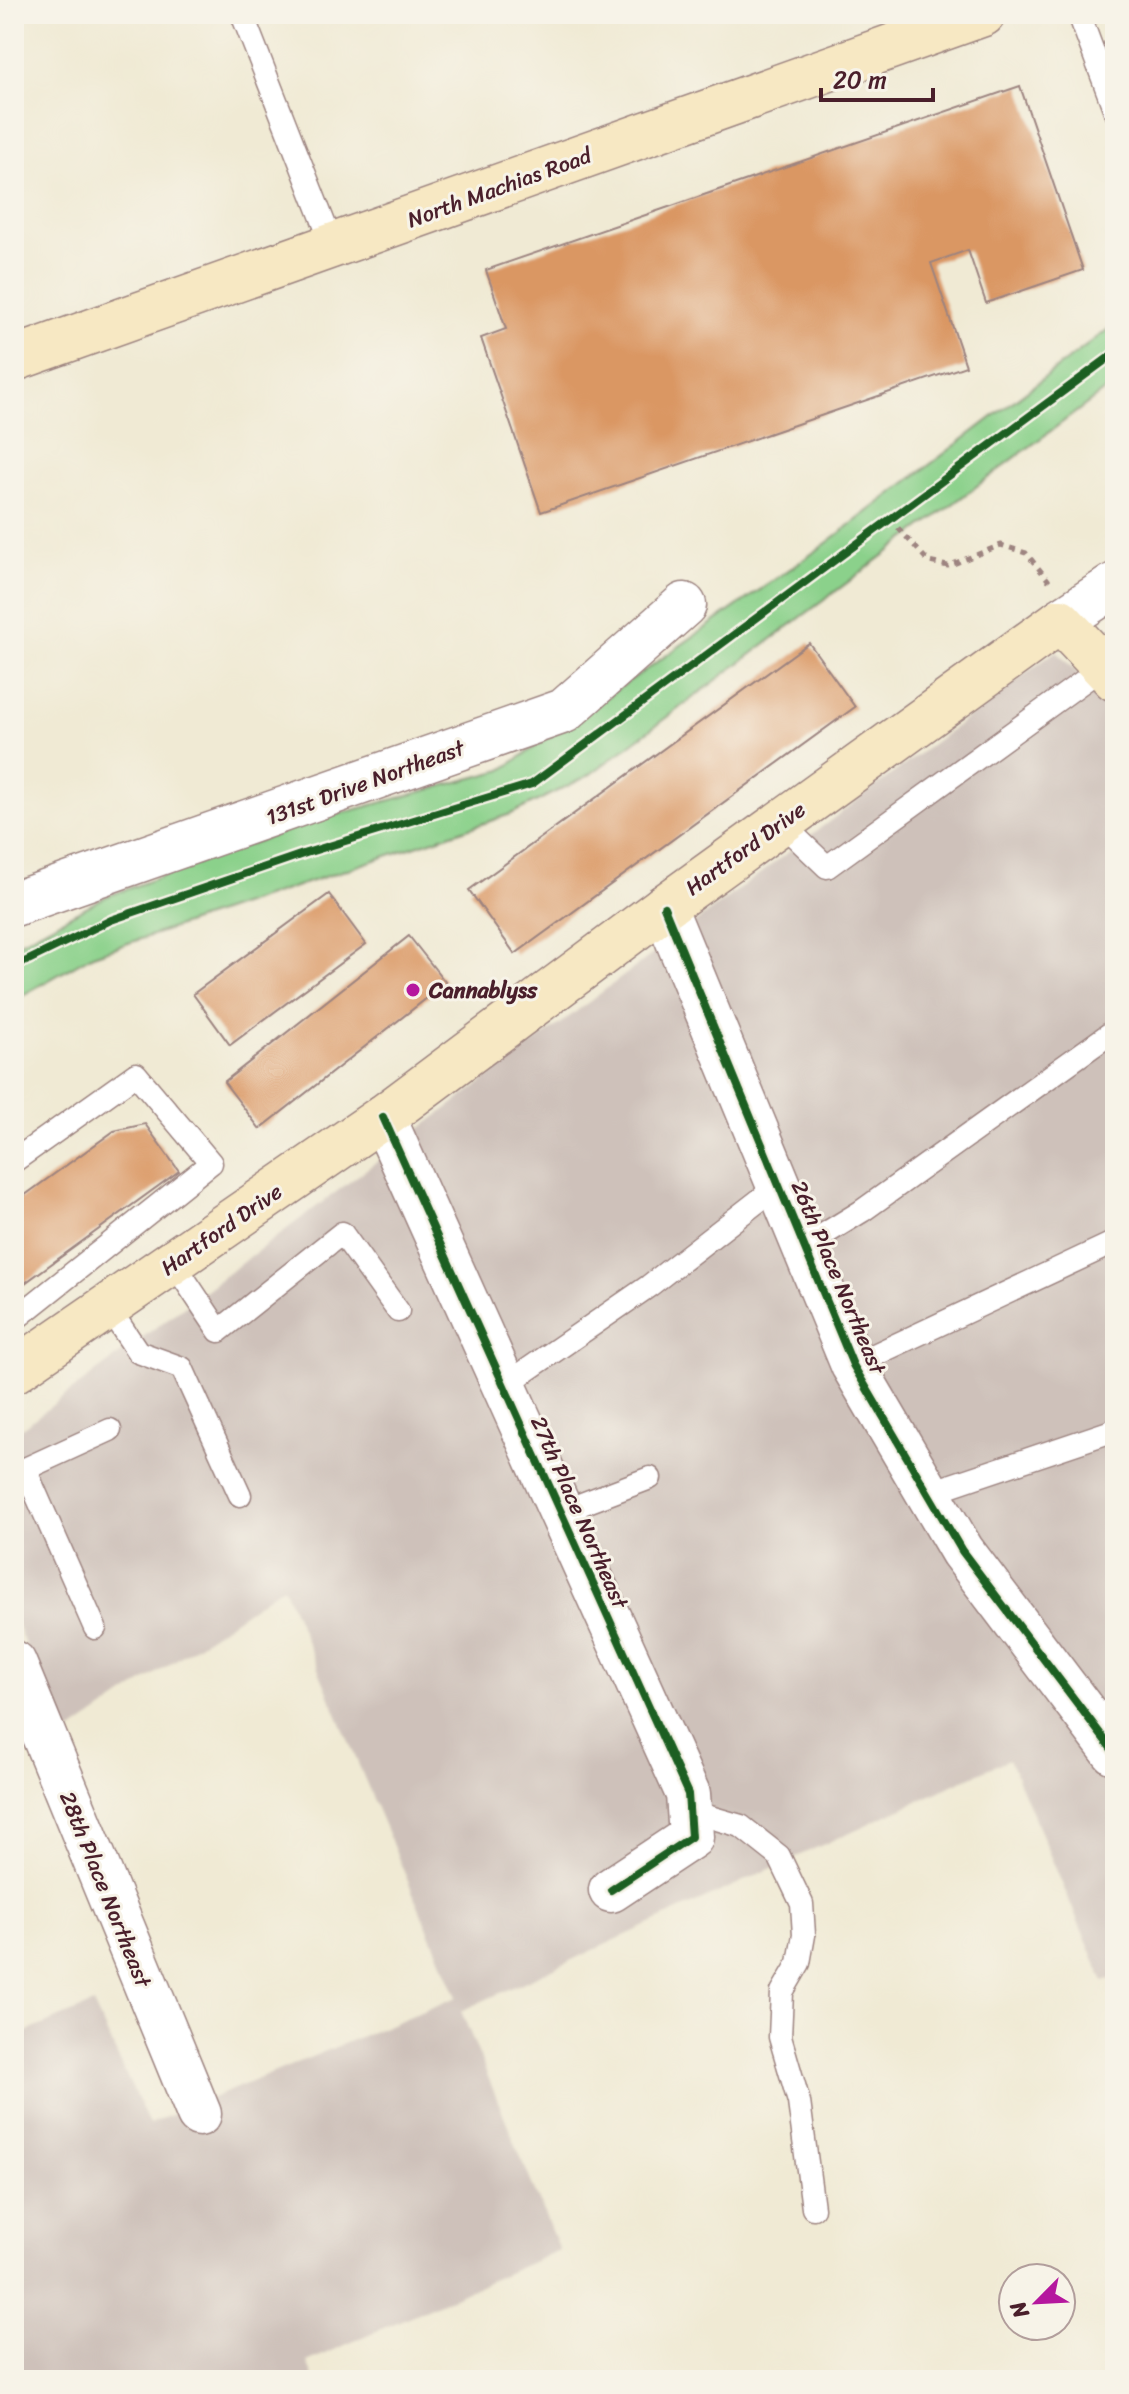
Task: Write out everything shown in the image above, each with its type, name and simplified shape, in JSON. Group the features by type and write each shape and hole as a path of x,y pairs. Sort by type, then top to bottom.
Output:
{"main road":[{"name":"North Machias Road","path":"14,359 983,14"},
{"path":"1068,616 1109,673"},
{"name":"Hartford Drive","path":"14,1371 383,1117 780,822 1068,616"}],"street":[{"path":"1068,616 1115,585"},
{"name":"131st Drive Northeast","path":"14,904 564,711 684,605"},
{"name":"26th Place Northeast","path":"664,907 853,1365 962,1551 1114,1752"},
{"name":"27th Place Northeast","path":"383,1117 688,1794 689,1811"},
{"name":"28th Place Northeast","path":"14,1663 199,2114"},
{"path":"611,1890 691,1837 689,1811"}],"lane":[{"path":"242,14 333,246"},
{"path":"1079,14 1115,111"},
{"path":"780,822 827,867 1109,673"},
{"path":"805,1246 862,1211 1115,1030"},
{"path":"14,1161 136,1074 211,1163 14,1320"},
{"path":"504,1386 649,1286 780,1184"},
{"path":"173,1262 219,1331 342,1233 398,1311"},
{"path":"853,1365 1115,1242"},
{"path":"108,1307 138,1352 182,1368 240,1495"},
{"path":"95,1628 19,1472 110,1430"},
{"path":"928,1493 1115,1430"},
{"path":"561,1512 650,1478"},
{"path":"689,1811 741,1826 779,1856 802,1904 804,1935 799,1963 782,1992 780,2037 799,2102 813,2208"}],"path":[{"path":"880,526 903,509"},
{"path":"890,519 929,562 948,566 1001,545 1026,553 1068,616"}],"shaded area":[{"path":"1056,651 1115,712 1115,1977 1104,1982 1009,1759 461,2011 559,2250 307,2362 314,2380 14,2380 14,2037 93,2004 149,2124 457,1997 283,1586 62,1738 14,1617 14,1434"}],"green space":[{"path":"1115,324 1115,383 588,776 511,814 93,955 14,1000 14,945 105,897 313,821 502,770 820,548"}],"building":[{"path":"1020,86 1083,270 986,303 968,250 931,263 966,366 541,512 481,338 506,329 486,270"},
{"path":"809,643 855,707 515,954 469,890"},
{"path":"329,894 366,944 230,1045 193,994"},
{"path":"409,936 446,983 260,1129 224,1082"},
{"path":"145,1124 179,1171 14,1291 14,1203 114,1131"}],"cycle path":[{"path":"14,967 111,920 306,853 532,784 1115,353"},
{"path":"664,907 853,1365 962,1551 1114,1752"},
{"path":"383,1117 688,1794 691,1837 611,1890"}],"place":[{"name":"Cannablyss","path":"413,990"}]}
